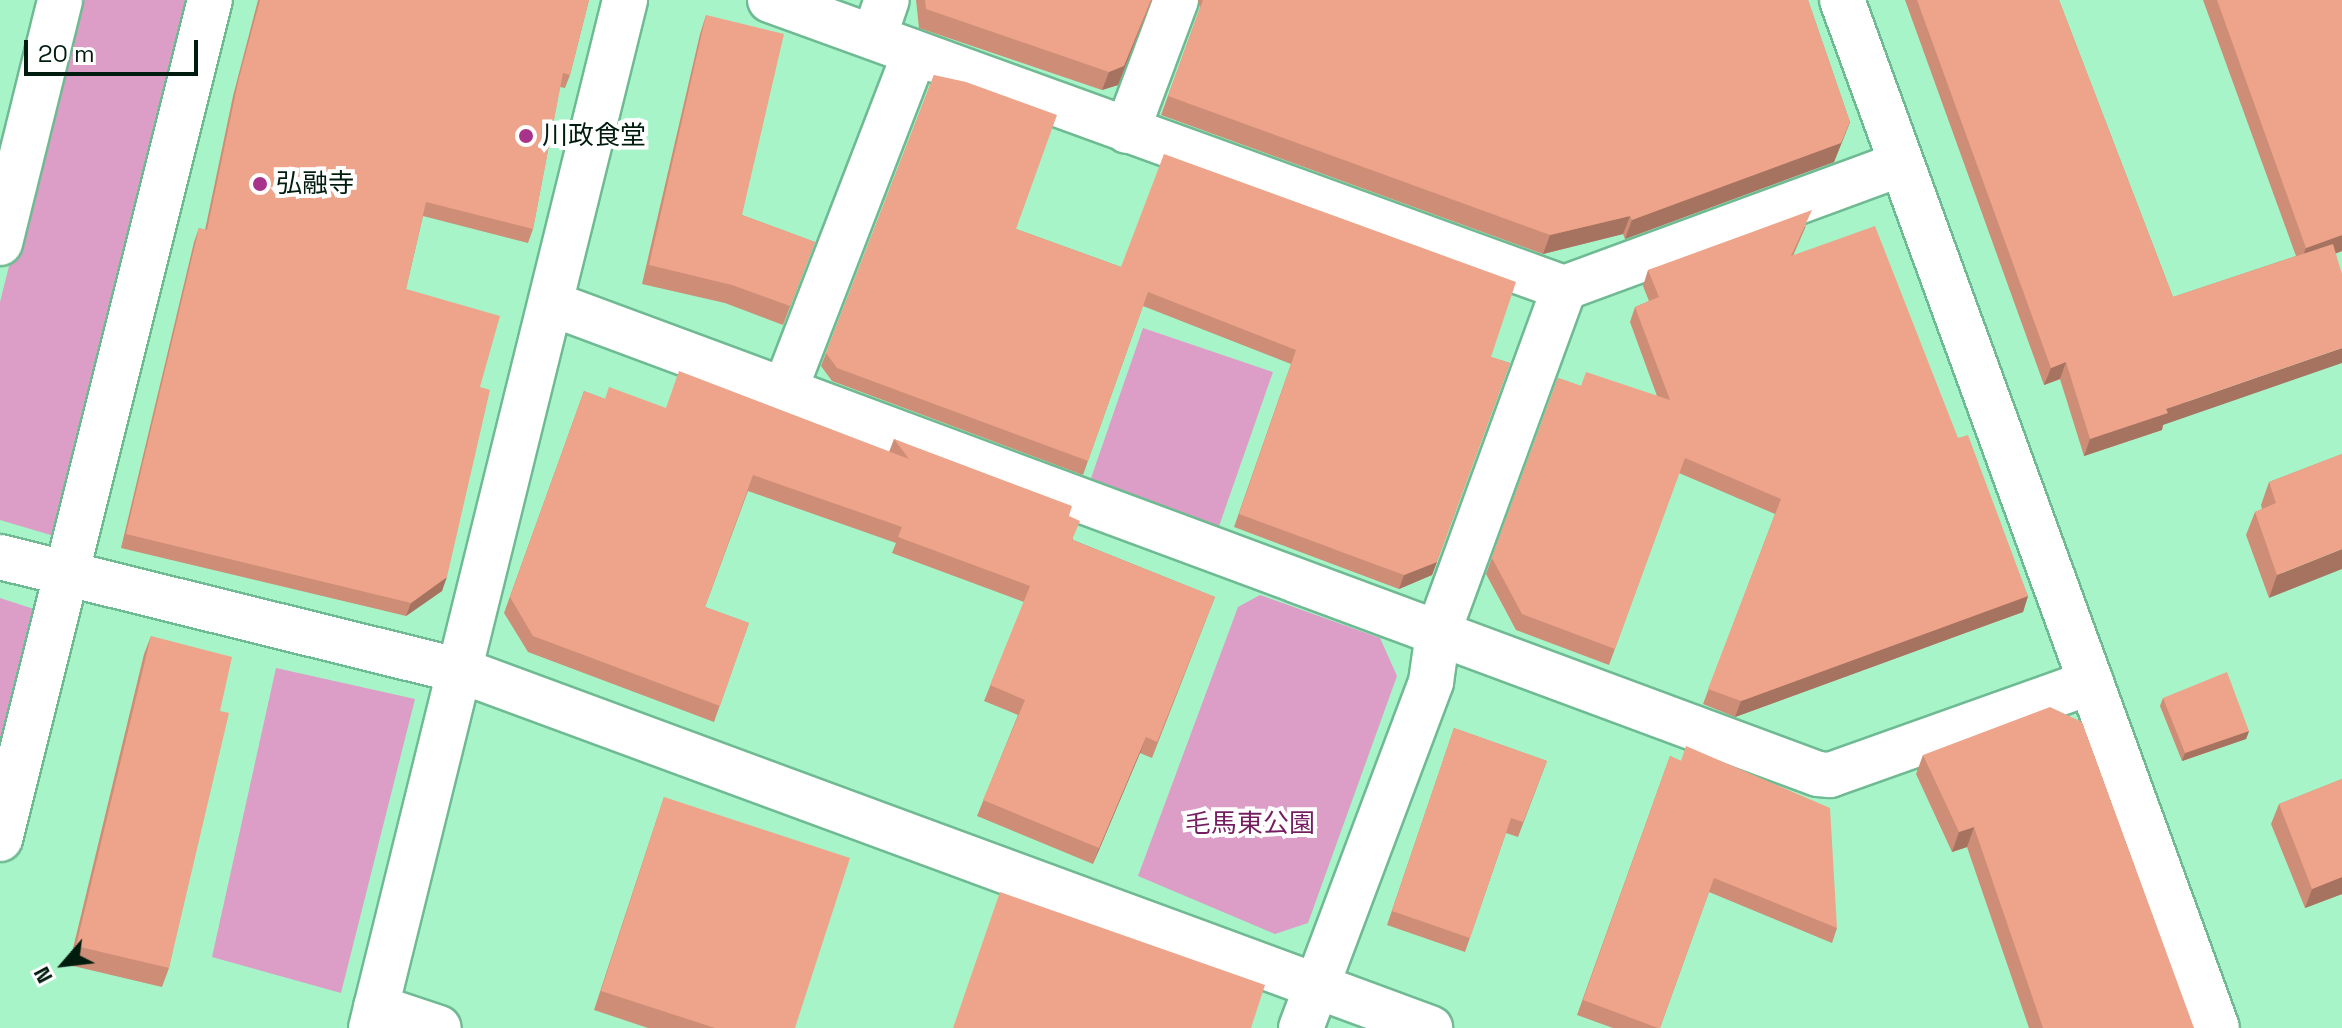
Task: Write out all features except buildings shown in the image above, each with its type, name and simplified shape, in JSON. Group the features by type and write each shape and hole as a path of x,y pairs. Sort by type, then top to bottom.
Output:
{"street":[{"path":"0,243 60,0"},
{"path":"0,839 210,0"},
{"path":"439,1028 374,1017 462,671 625,0"},
{"path":"770,0 880,19 915,53 1564,288 1901,164"},
{"path":"1127,131 1176,0"},
{"path":"1842,0 2217,1028"},
{"path":"786,387 915,53"},
{"path":"1301,1028 1431,682 1438,633 1564,288"},
{"path":"552,304 786,387 1438,633 1830,775 2091,682"},
{"path":"0,557 462,671 1430,1028"}],"green space":[{"path":"76,0 194,0 61,538 0,520 0,302"},
{"path":"1143,328 1273,372 1218,529 1089,484"},
{"name":"毛馬東公園","path":"1260,595 1380,638 1397,676 1308,923 1275,934 1138,876 1238,607"},
{"path":"0,598 43,612 0,783"},
{"path":"276,668 415,699 341,993 212,957"}],"place":[{"name":"川政食堂","path":"526,136"},
{"name":"弘融寺","path":"260,184"}]}
